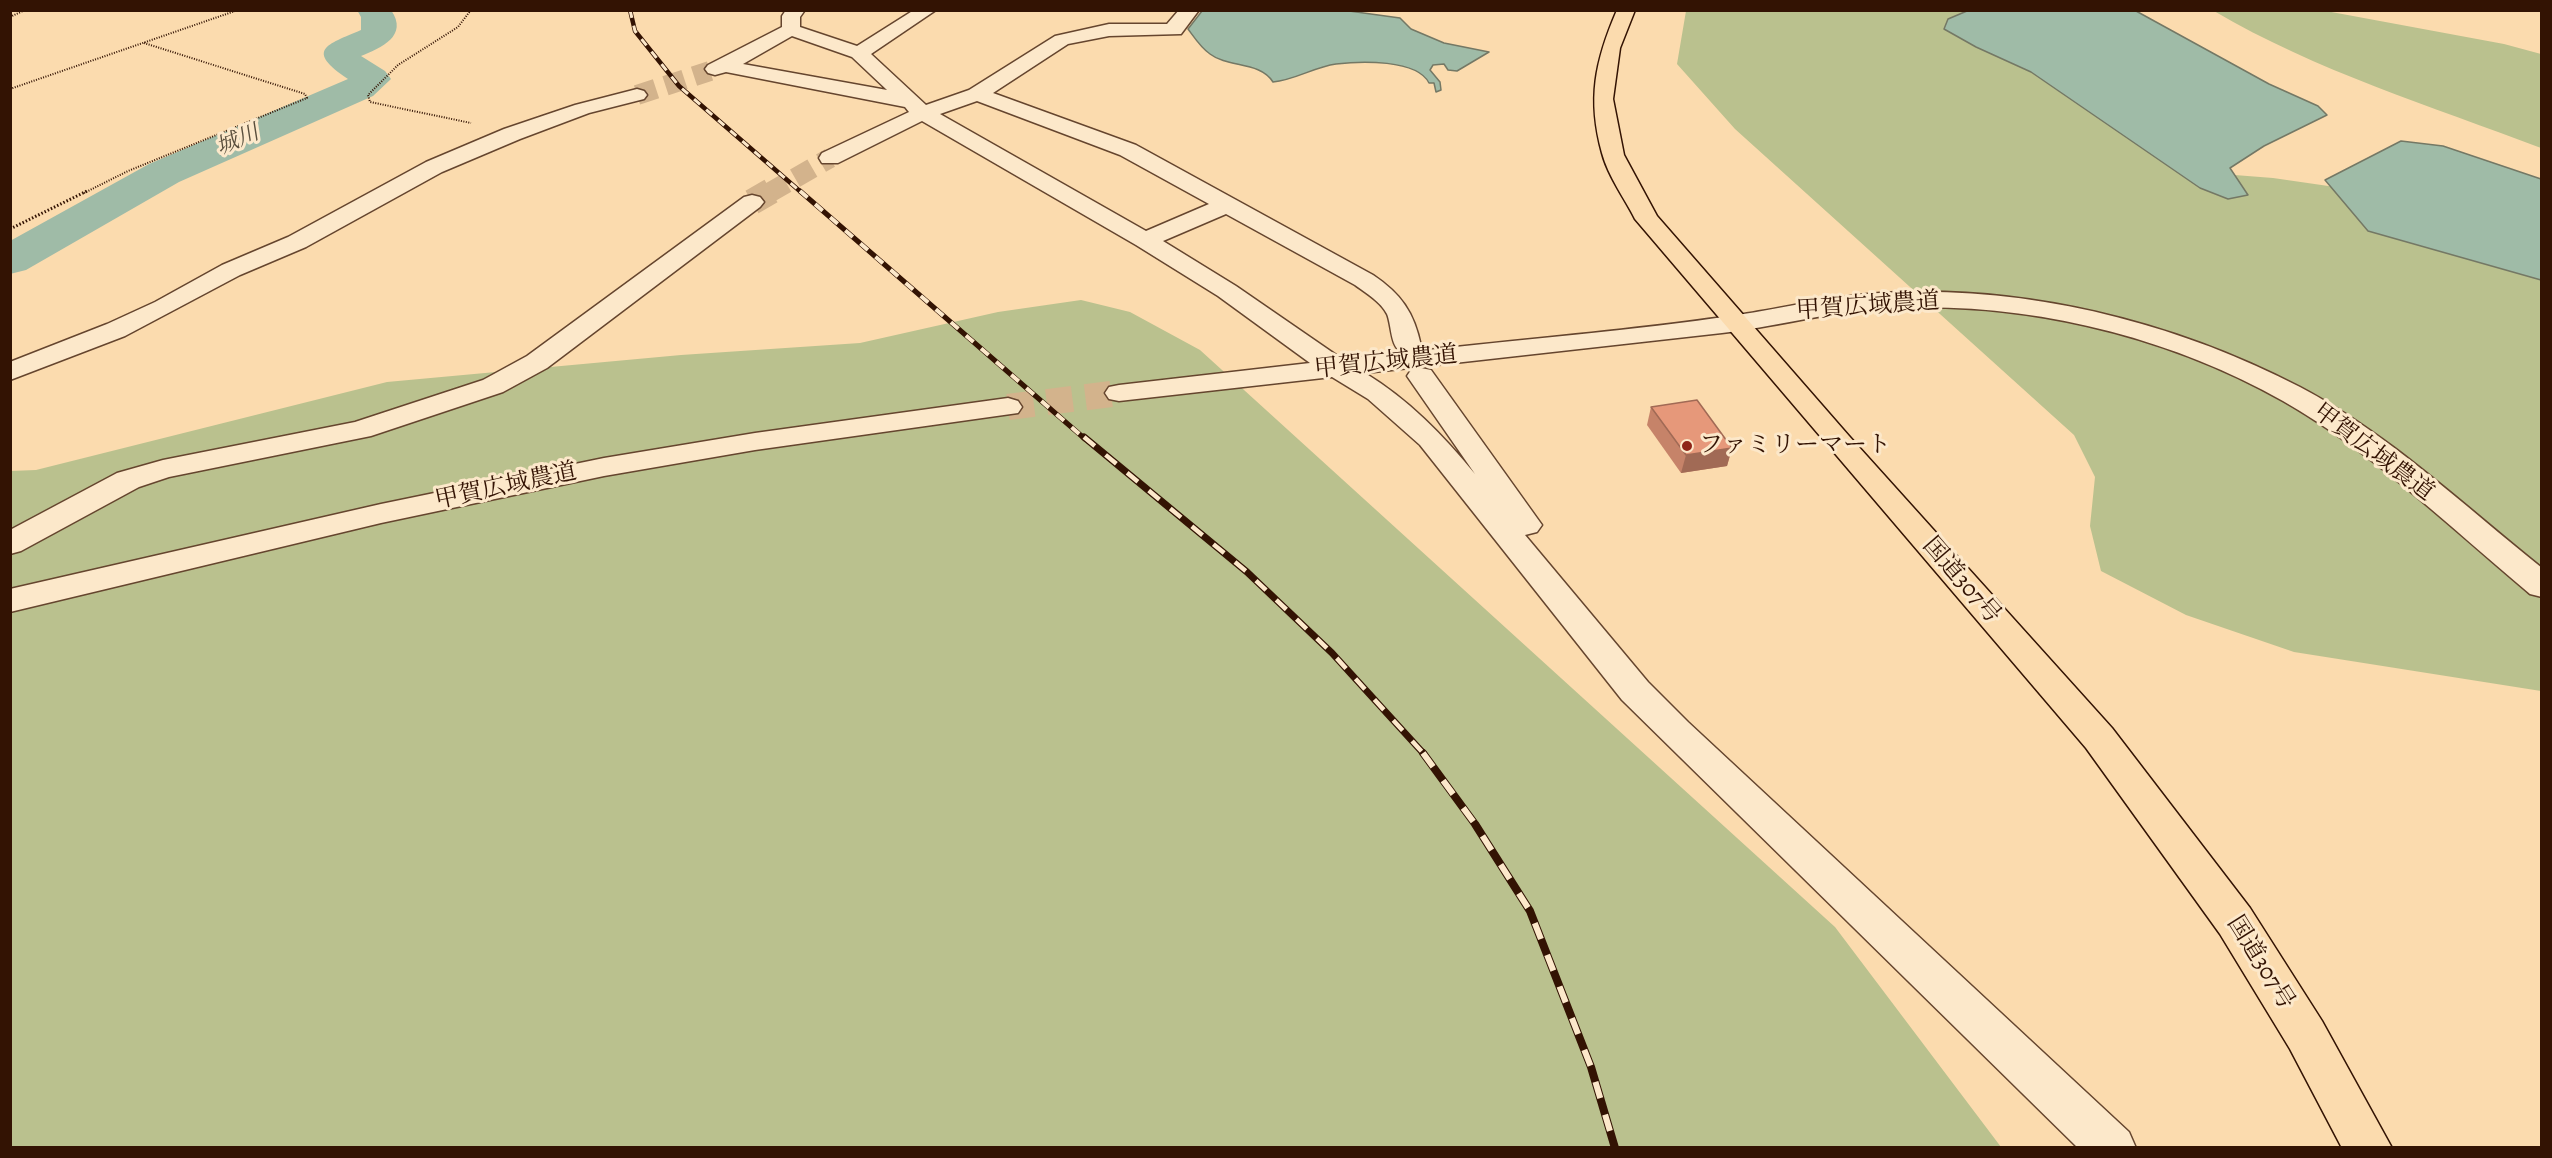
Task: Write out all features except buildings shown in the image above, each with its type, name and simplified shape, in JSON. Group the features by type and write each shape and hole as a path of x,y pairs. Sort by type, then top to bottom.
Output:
{"highway":[{"name":"国道307号","path":"1626,10 1610,48 1603,99 1613,155 1647,219 2099,738 2235,921 2306,1035 2368,1148"}],"street":[{"path":"790,30 791,16 796,10"},
{"path":"859,53 927,10"},
{"path":"830,158 917,108 976,94 1002,79 1036,54 1062,40 1109,30 1174,30 1178,21 1191,10"},
{"path":"917,108 859,53 790,30 718,68 868,91 917,108 1227,291 1378,393 1431,439 1635,691 1675,732 2112,1148"},
{"path":"10,372 116,330 164,308 231,270 297,242 434,167 512,134 582,109 636,94"},
{"path":"976,94 1015,106 1128,150 1364,280 1391,299 1402,316 1408,346"},
{"path":"10,544 128,480 163,469 361,430 493,386 537,362 752,202"},
{"path":"1144,240 1227,205"},
{"name":"甲賀広域農道","path":"1119,393 1737,323 1822,306 1898,300 1946,301 2031,309 2148,336 2238,369 2308,404 2376,449 2541,586"},
{"path":"1421,376 1541,547 1530,563"},
{"name":"甲賀広域農道","path":"10,601 412,507 604,466 792,435 1008,407"}],"path":[{"path":"10,17 25,10"},
{"path":"10,89 238,10"},
{"path":"471,10 466,20 455,30 394,69 368,95 368,99 370,102 451,117 512,134"},
{"path":"10,229 128,171 307,98 305,94 144,43"}],"green space":[{"path":"1686,11 1976,11 2209,173 2273,178 2356,190 2541,248 2541,691 2294,652 2186,615 2101,571 2090,526 2095,477 2074,435 1735,129 1677,64"},
{"path":"2214,11 2326,11 2504,44 2541,54 2541,148 2333,70"},
{"path":"1081,300 1130,312 1200,350 1835,927 2001,1147 11,1147 10,471 36,470 387,382 681,355 860,343 998,312"}],"shaded area":[{"path":"1202,11 1349,11 1400,18 1411,29 1444,43 1489,52 1457,71 1448,70 1444,64 1433,65 1430,70 1440,82 1441,90 1436,92 1434,83 1429,83 1423,75 1413,69 1373,62 1328,66 1273,82 1260,71 1217,58 1204,49 1188,29"},
{"path":"1967,11 2136,11 2269,84 2318,106 2327,115 2264,146 2230,168 2248,195 2228,199 2200,188 2031,72 1976,47 1944,29 1948,19"},
{"path":"2401,141 2443,146 2541,179 2541,280 2368,231 2325,180"}],"waterway":[{"name":"城川","path":"10,260 164,173 219,147 360,88 372,79 342,59 342,51 376,37 379,30 378,16 373,10"}],"tunnel":[{"path":"637,95 710,71"},
{"path":"769,193 830,158"},
{"path":"752,202 771,191"},
{"path":"1008,407 1119,393"}],"railway":[{"path":"630,10 635,31 679,86 802,193"},
{"path":"800,191 1085,439"},
{"path":"1084,437 1247,572 1332,653 1424,754"},
{"path":"1423,753 1475,824 1530,911 1591,1067 1615,1148"}],"place":[{"name":"ファミリーマート","path":"1687,446"}]}
